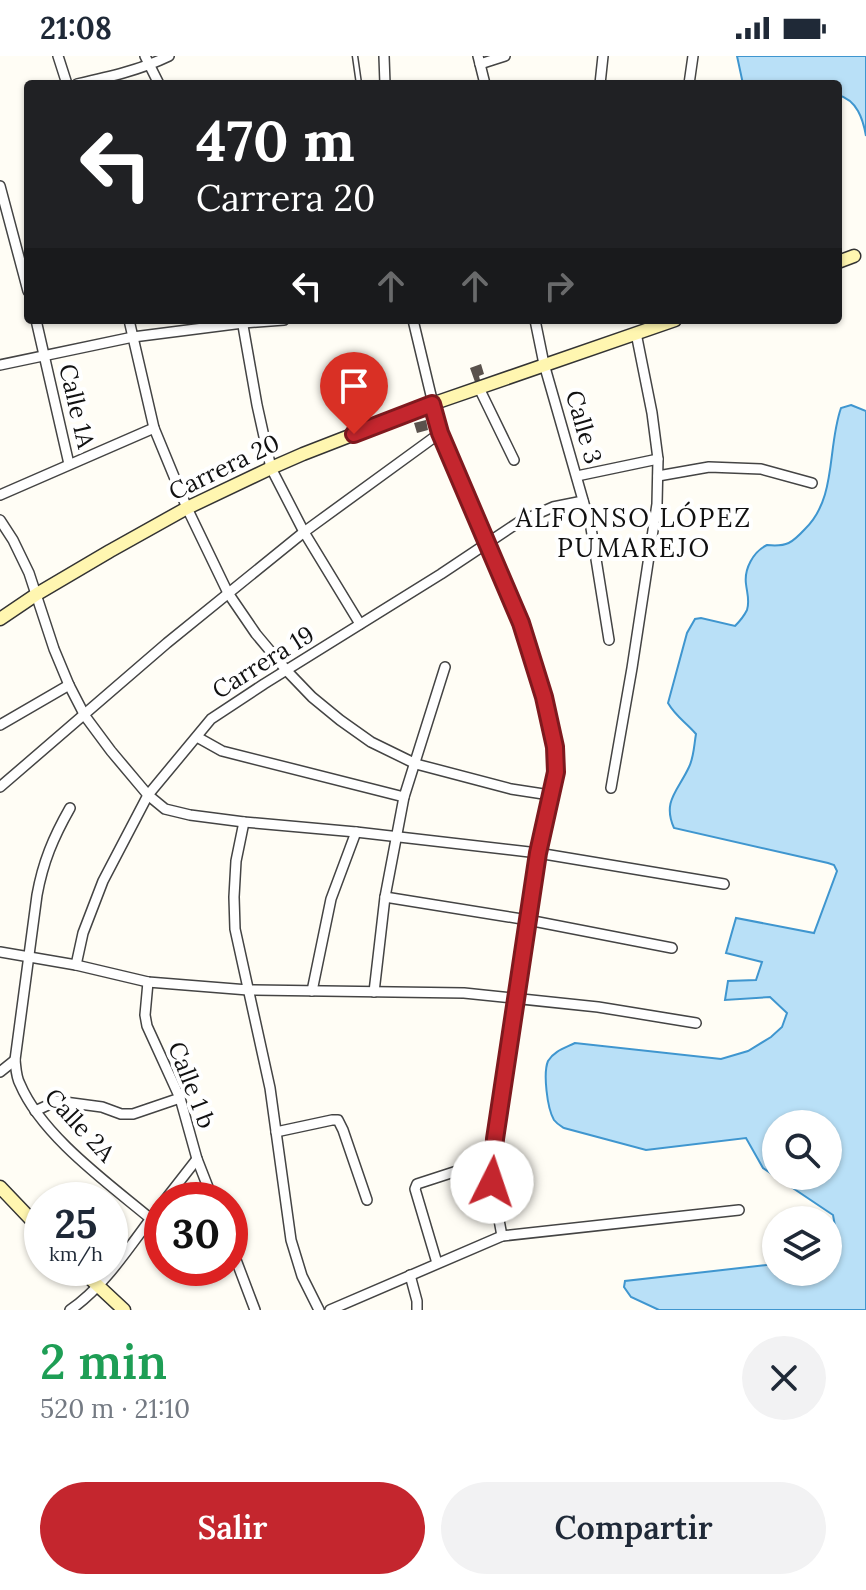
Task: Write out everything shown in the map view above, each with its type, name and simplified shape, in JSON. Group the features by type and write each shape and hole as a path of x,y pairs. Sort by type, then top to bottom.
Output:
{"street":[{"path":"58,56 66,80"},
{"path":"97,80 112,77 147,60 169,56"},
{"path":"384,56 385,80"},
{"path":"484,80 479,60 505,56"},
{"path":"600,80 603,56"},
{"path":"690,80 693,56"},
{"path":"147,60 157,80"},
{"path":"0,186 24,276"},
{"path":"842,260 854,256"},
{"name":"Calle 1A","path":"37,324 69,464"},
{"path":"130,324 154,428 187,508 228,593 256,634 287,671 340,720 371,742 416,764 511,789 550,795"},
{"path":"0,365 133,337 227,324"},
{"path":"242,324 271,468 304,532 360,624"},
{"path":"414,324 440,433 521,623 544,697 555,747 556,772 538,853 494,1159 492,1182 502,1236"},
{"name":"Calle 3","path":"536,324 544,364 591,528 609,640"},
{"name":"Carrera 20","path":"0,619 37,594 187,508 271,468 432,404 660,324"},
{"path":"611,788 657,504 658,459 636,333"},
{"path":"479,388 514,460"},
{"path":"0,495 154,428"},
{"path":"0,787 228,593 304,532 440,433"},
{"path":"577,476 658,459"},
{"path":"658,476 709,467 761,469 812,483"},
{"name":"Carrera 19","path":"76,965 83,933 103,881 148,795 211,719 519,522 553,507 583,501"},
{"path":"0,520 19,551 37,594 54,649 85,716 148,795 165,809 244,822 538,853 724,884"},
{"path":"374,992 385,897 404,797 445,667"},
{"path":"0,725 69,685"},
{"path":"197,737 222,751 404,797"},
{"name":"Calle 2A","path":"70,808 53,838 41,873 15,1060 18,1082 35,1111 72,1152 144,1213"},
{"path":"244,822 236,861 235,929 270,1088 291,1240 302,1276 319,1310"},
{"path":"312,991 331,899 356,832"},
{"path":"385,897 672,948"},
{"path":"0,952 148,982 248,990 464,993 598,1007 696,1023"},
{"name":"Calle 1 b","path":"148,982 147,1026 180,1098 206,1182"},
{"path":"0,1072 15,1060"},
{"path":"35,1111 57,1101 133,1114 180,1098"},
{"path":"276,1132 338,1120 367,1200"},
{"path":"179,1182 197,1159"},
{"path":"437,1263 415,1189 417,1184 494,1159"},
{"path":"0,1187 24,1212"},
{"path":"330,1310 502,1236 739,1210"},
{"path":"128,1248 144,1228"},
{"path":"410,1275 417,1310"},
{"path":"70,1310 98,1286 124,1310"},
{"path":"246,1286 255,1310"}],"lane":[{"path":"355,56 358,80"}],"water":[{"path":"737,56 866,56 866,136 861,117 850,101 842,97 842,80 742,80"},
{"path":"851,405 866,411 866,1310 659,1310 631,1297 624,1287 625,1281 762,1266 762,1286 842,1286 842,1206 820,1206 796,1190 842,1190 842,1110 762,1110 762,1166 746,1138 646,1150 564,1128 556,1123 552,1115 546,1074 550,1058 575,1043 721,1059 748,1051 782,1027 787,1013 770,997 725,1000 728,981 756,980 762,962 726,953 736,918 814,933 837,871 834,865 828,863 674,828 671,803 691,763 696,734 668,703 687,633 695,619 735,626 747,610 746,573 754,556 767,545 784,545 793,541 815,517 827,488 841,408"}],"building":[{"path":"481,364 484,374 475,382 470,368"},
{"path":"426,420 428,430 417,433 414,423"}],"district":[{"name":"ALFONSO LÓPEZ PUMAREJO","path":"634,532"}],"route":[{"path":"354,434 432,404 440,433 521,623 544,697 555,747 556,772 538,853 495,1139 492,1182"}]}
